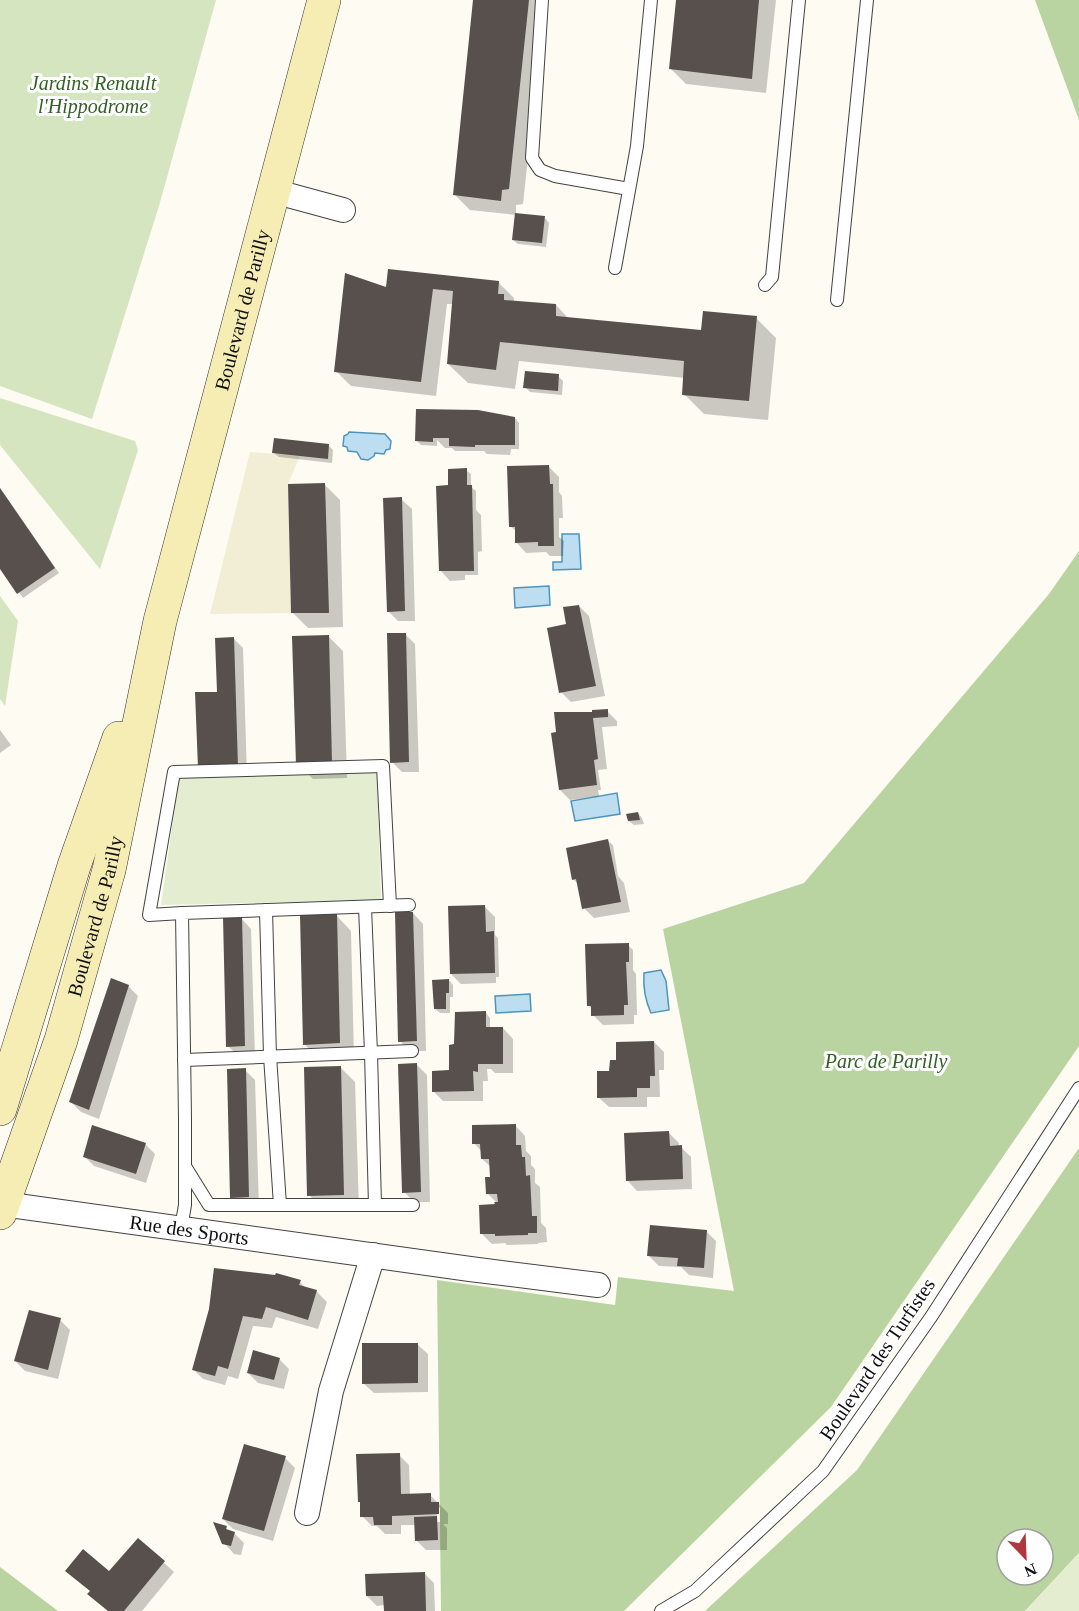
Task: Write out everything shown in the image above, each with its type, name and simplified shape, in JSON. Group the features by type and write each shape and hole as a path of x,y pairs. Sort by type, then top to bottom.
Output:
{"main road":[{"name":"Boulevard de Parilly","path":"2,1209 61,1040 109,870 160,621 324,0"},
{"name":"Boulevard de Parilly","path":"0,1109 74,866 160,621"}],"street":[{"path":"273,191 343,210"},
{"name":"Rue des Sports","path":"2,1209 181,1228 598,1285"},
{"path":"307,1513 331,1390 373,1255"}],"lane":[{"path":"542,0 532,158 540,170 555,176 629,189"},
{"path":"615,268 637,146 651,0"},
{"path":"765,285 772,277 798,0"},
{"path":"837,300 867,0"},
{"path":"390,906 383,766 174,772 149,915 182,913 365,906 390,906 409,905"},
{"path":"365,906 375,1205"},
{"path":"266,910 270,1056 280,1205"},
{"path":"181,1228 185,1205 182,913"},
{"path":"184,1060 412,1051"},
{"name":"Boulevard des Turfistes","path":"661,1611 695,1591 824,1471 931,1317 1079,1088"},
{"path":"185,1167 209,1205 413,1205"}],"shaded area":[{"path":"250,452 300,456 288,484 291,613 210,614"}],"green space":[{"name":"Jardins Renault l'Hippodrome","path":"0,0 216,0 159,206 92,419 0,386"},
{"path":"1035,0 1079,0 1079,120"},
{"path":"0,398 135,441 138,450 100,569 0,445"},
{"name":"Parc de Parilly","path":"1079,551 1079,1046 831,1407 624,1611 441,1611 437,1280 615,1305 618,1277 734,1291 663,929 804,883 1049,594"},
{"path":"0,596 18,621 5,706 0,699"},
{"path":"377,772 381,900 161,905 179,778"},
{"path":"1079,1148 1079,1553 1055,1579 1055,1527 995,1527 995,1587 1047,1587 1025,1611 705,1611 857,1470"},
{"path":"1079,1553 1079,1611 1025,1611 1047,1587 1055,1587 1055,1579"},
{"path":"0,1567 58,1611 0,1611"}],"water":[{"path":"349,432 385,434 391,441 390,449 384,454 375,453 368,460 361,459 357,452 348,451 347,447 343,446 344,436"},
{"path":"562,534 579,534 581,569 553,570 553,562 562,562"},
{"path":"549,586 550,605 515,608 514,588"},
{"path":"617,793 620,814 575,821 571,801"},
{"path":"661,970 666,981 669,1010 651,1013 645,993 644,973"},
{"path":"530,994 531,1011 496,1013 495,996"}],"building":[{"path":"473,0 529,0 509,189 502,190 501,201 453,195"},
{"path":"676,0 759,0 752,79 669,69"},
{"path":"515,213 545,216 542,243 512,240"},
{"path":"388,269 499,281 498,294 504,294 504,300 556,304 556,316 701,330 703,311 757,316 749,401 682,395 684,361 500,342 496,370 447,364 453,291 433,289 421,382 334,372 345,273 386,287"},
{"path":"525,371 559,374 558,391 523,388"},
{"path":"416,409 478,410 515,417 515,445 449,446 449,438 433,438 433,442 415,441"},
{"path":"274,438 329,444 328,459 272,453"},
{"path":"549,465 550,484 553,484 554,546 538,546 538,542 515,543 515,527 509,527 507,466"},
{"path":"467,468 467,485 472,485 474,571 439,571 436,486 448,485 448,469"},
{"path":"325,483 329,613 291,613 288,484"},
{"path":"0,488 55,568 17,594 0,569"},
{"path":"402,497 405,611 387,612 383,498"},
{"path":"579,605 596,686 559,693 547,628 566,624 563,607"},
{"path":"387,633 406,633 409,762 390,763"},
{"path":"329,635 332,764 296,765 292,636"},
{"path":"234,637 238,767 198,768 195,692 217,692 215,638"},
{"path":"608,709 608,717 593,718 598,759 594,760 597,785 559,790 551,733 556,732 554,712 592,712 592,710"},
{"path":"638,812 640,820 628,821 626,814"},
{"path":"608,839 621,902 582,909 576,879 572,880 566,848"},
{"path":"485,905 486,932 494,931 495,973 450,974 448,906"},
{"path":"395,912 413,912 417,1041 398,1042"},
{"path":"337,914 340,1043 303,1045 300,915"},
{"path":"223,917 242,917 245,1046 226,1047"},
{"path":"629,943 629,962 626,962 628,1005 624,1005 624,1015 591,1016 591,1006 587,1006 585,944"},
{"path":"111,978 129,985 89,1110 69,1102"},
{"path":"449,979 446,1009 434,1009 432,980"},
{"path":"486,1011 486,1027 503,1027 503,1064 478,1064 478,1072 473,1071 474,1091 432,1092 432,1071 449,1070 449,1045 454,1044 455,1012"},
{"path":"654,1041 655,1076 650,1076 650,1088 637,1088 637,1097 597,1098 597,1071 609,1071 610,1060 616,1060 616,1042"},
{"path":"417,1063 421,1192 402,1193 398,1064"},
{"path":"341,1066 344,1195 307,1196 304,1067"},
{"path":"246,1068 249,1197 230,1198 227,1069"},
{"path":"516,1124 516,1145 521,1145 522,1157 525,1157 526,1176 530,1175 532,1216 537,1216 537,1233 495,1236 495,1234 480,1234 479,1205 498,1202 497,1194 486,1194 485,1177 490,1177 489,1159 481,1159 480,1144 472,1144 472,1125"},
{"path":"92,1125 146,1143 136,1174 83,1157"},
{"path":"669,1131 670,1146 682,1145 683,1179 626,1181 624,1133"},
{"path":"650,1225 707,1230 704,1268 677,1266 678,1258 647,1256"},
{"path":"214,1268 275,1275 276,1273 301,1280 299,1285 317,1290 308,1320 266,1307 262,1319 243,1316 228,1369 218,1366 215,1376 192,1370 209,1309"},
{"path":"29,1310 61,1318 48,1370 14,1361"},
{"path":"362,1343 418,1343 418,1383 362,1384"},
{"path":"253,1350 280,1358 274,1380 247,1373"},
{"path":"244,1444 286,1456 264,1531 222,1519"},
{"path":"400,1453 401,1494 431,1493 431,1502 439,1502 439,1514 392,1516 392,1525 374,1525 373,1517 360,1517 356,1454"},
{"path":"437,1516 438,1540 415,1541 414,1517"},
{"path":"213,1522 227,1526 226,1529 235,1532 231,1546 222,1544"},
{"path":"138,1538 165,1561 124,1611 108,1611 87,1594 90,1591 65,1571 83,1549 109,1571"},
{"path":"425,1572 426,1611 384,1611 383,1596 366,1596 365,1574"}]}
